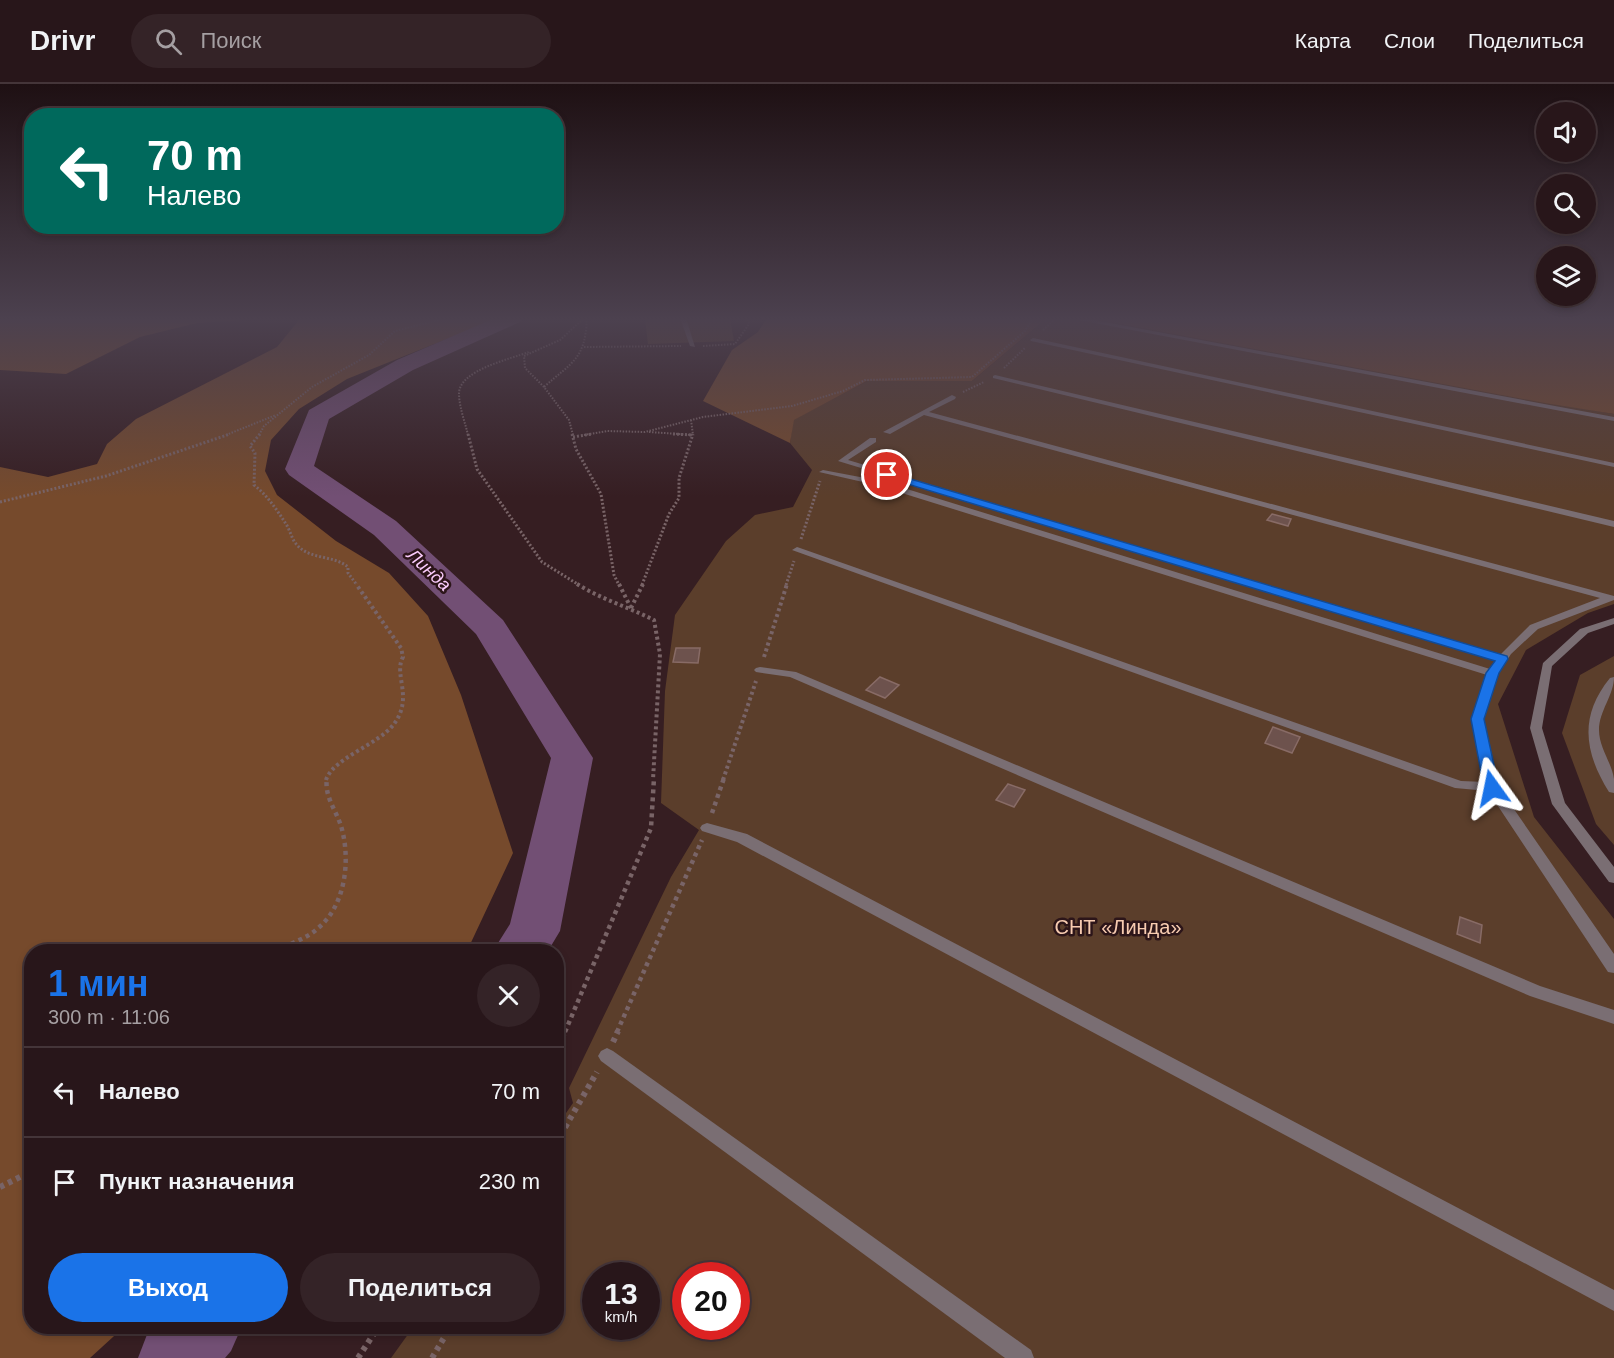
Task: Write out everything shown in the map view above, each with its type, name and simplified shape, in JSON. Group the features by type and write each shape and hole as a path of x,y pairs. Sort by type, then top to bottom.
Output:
{"street":[{"path":"997,377 1614,524"},
{"path":"1207,377 1614,465"},
{"path":"1391,377 1614,419"},
{"path":"887,432 952,397"},
{"path":"924,413 1612,597"},
{"path":"873,440 842,461 1502,659"},
{"path":"824,472 878,483 1492,673"},
{"path":"797,550 1461,785 1492,788"},
{"path":"1612,597 1534,627 1502,659 1492,673 1478,719 1492,788 1614,967"},
{"path":"1614,621 1584,631 1547,665 1536,728 1559,804 1614,878"},
{"path":"760,670 792,674 1536,991 1614,1017"},
{"path":"1614,680 1607,688 1592,729 1607,781 1614,789"},
{"path":"707,828 742,838 1614,1301"},
{"path":"607,1056 1023,1358"}],"path":[{"path":"290,944 320,927 337,898 347,872 340,823 326,787 328,774 375,743 392,727 401,714 405,691 399,664 403,657 401,648 348,573 348,567 342,562 315,556 297,546 268,497 254,485 255,453 250,446 266,428 264,426 276,415 297,401 317,383 329,377"},
{"path":"468,377 463,380 459,391 460,404 477,469 543,562 598,597 631,608 654,620 660,654 651,828 564,1033"},
{"path":"534,377 569,420 576,449 602,494 614,575 631,608"},
{"path":"544,387 555,377"},
{"path":"645,432 691,420 792,406 843,391 866,380 956,377"},
{"path":"952,397 994,377"},
{"path":"0,502 75,485 164,460 276,415"},
{"path":"631,608 649,573 669,514 679,498 679,478 693,435 691,420"},
{"path":"573,437 607,431 693,435"},
{"path":"564,1129 607,1056 707,828 824,472"},
{"path":"0,1187 24,1175"},
{"path":"358,1358 374,1334"},
{"path":"432,1358 446,1334"}],"green space":[{"name":"СНТ «Линда»","path":"976,377 1414,377 1614,414 1614,604 1588,613 1526,650 1498,704 1534,817 1614,919 1614,1358 391,1358 408,1334 564,1334 564,1116 573,1103 569,1088 671,877 699,830 661,803 665,691 675,615 726,541 755,515 793,507 812,470 790,443 793,420 867,381 972,381"},
{"path":"1614,656 1614,845 1596,824 1562,733 1580,675"}],"shaded area":[{"path":"217,377 351,377 299,409 271,440 265,471 277,495 336,541 389,573 428,616 461,695 513,853 470,944 24,944 24,1334 116,1334 90,1358 0,1358 0,467 48,477 97,464 107,444 136,419"},
{"path":"716,377 976,377 972,381 867,381 794,420 790,443 703,401"},
{"path":"1408,377 1614,377 1614,414"}],"building":[{"path":"1272,514 1291,519 1288,526 1267,520"},
{"path":"676,648 700,648 698,663 673,662"},
{"path":"880,677 899,685 885,698 866,690"},
{"path":"1273,727 1300,737 1292,753 1265,743"},
{"path":"1008,784 1025,790 1014,807 996,800"},
{"path":"1460,917 1482,925 1480,943 1457,934"}],"waterway":[{"name":"Линда","path":"383,377 318,415 299,469 385,528 490,628 572,758 534,931 524,944"},
{"name":"Линда","path":"174,1358 198,1334"}],"route":[{"path":"887,475 1502,659 1492,673 1478,719 1492,788"}]}
